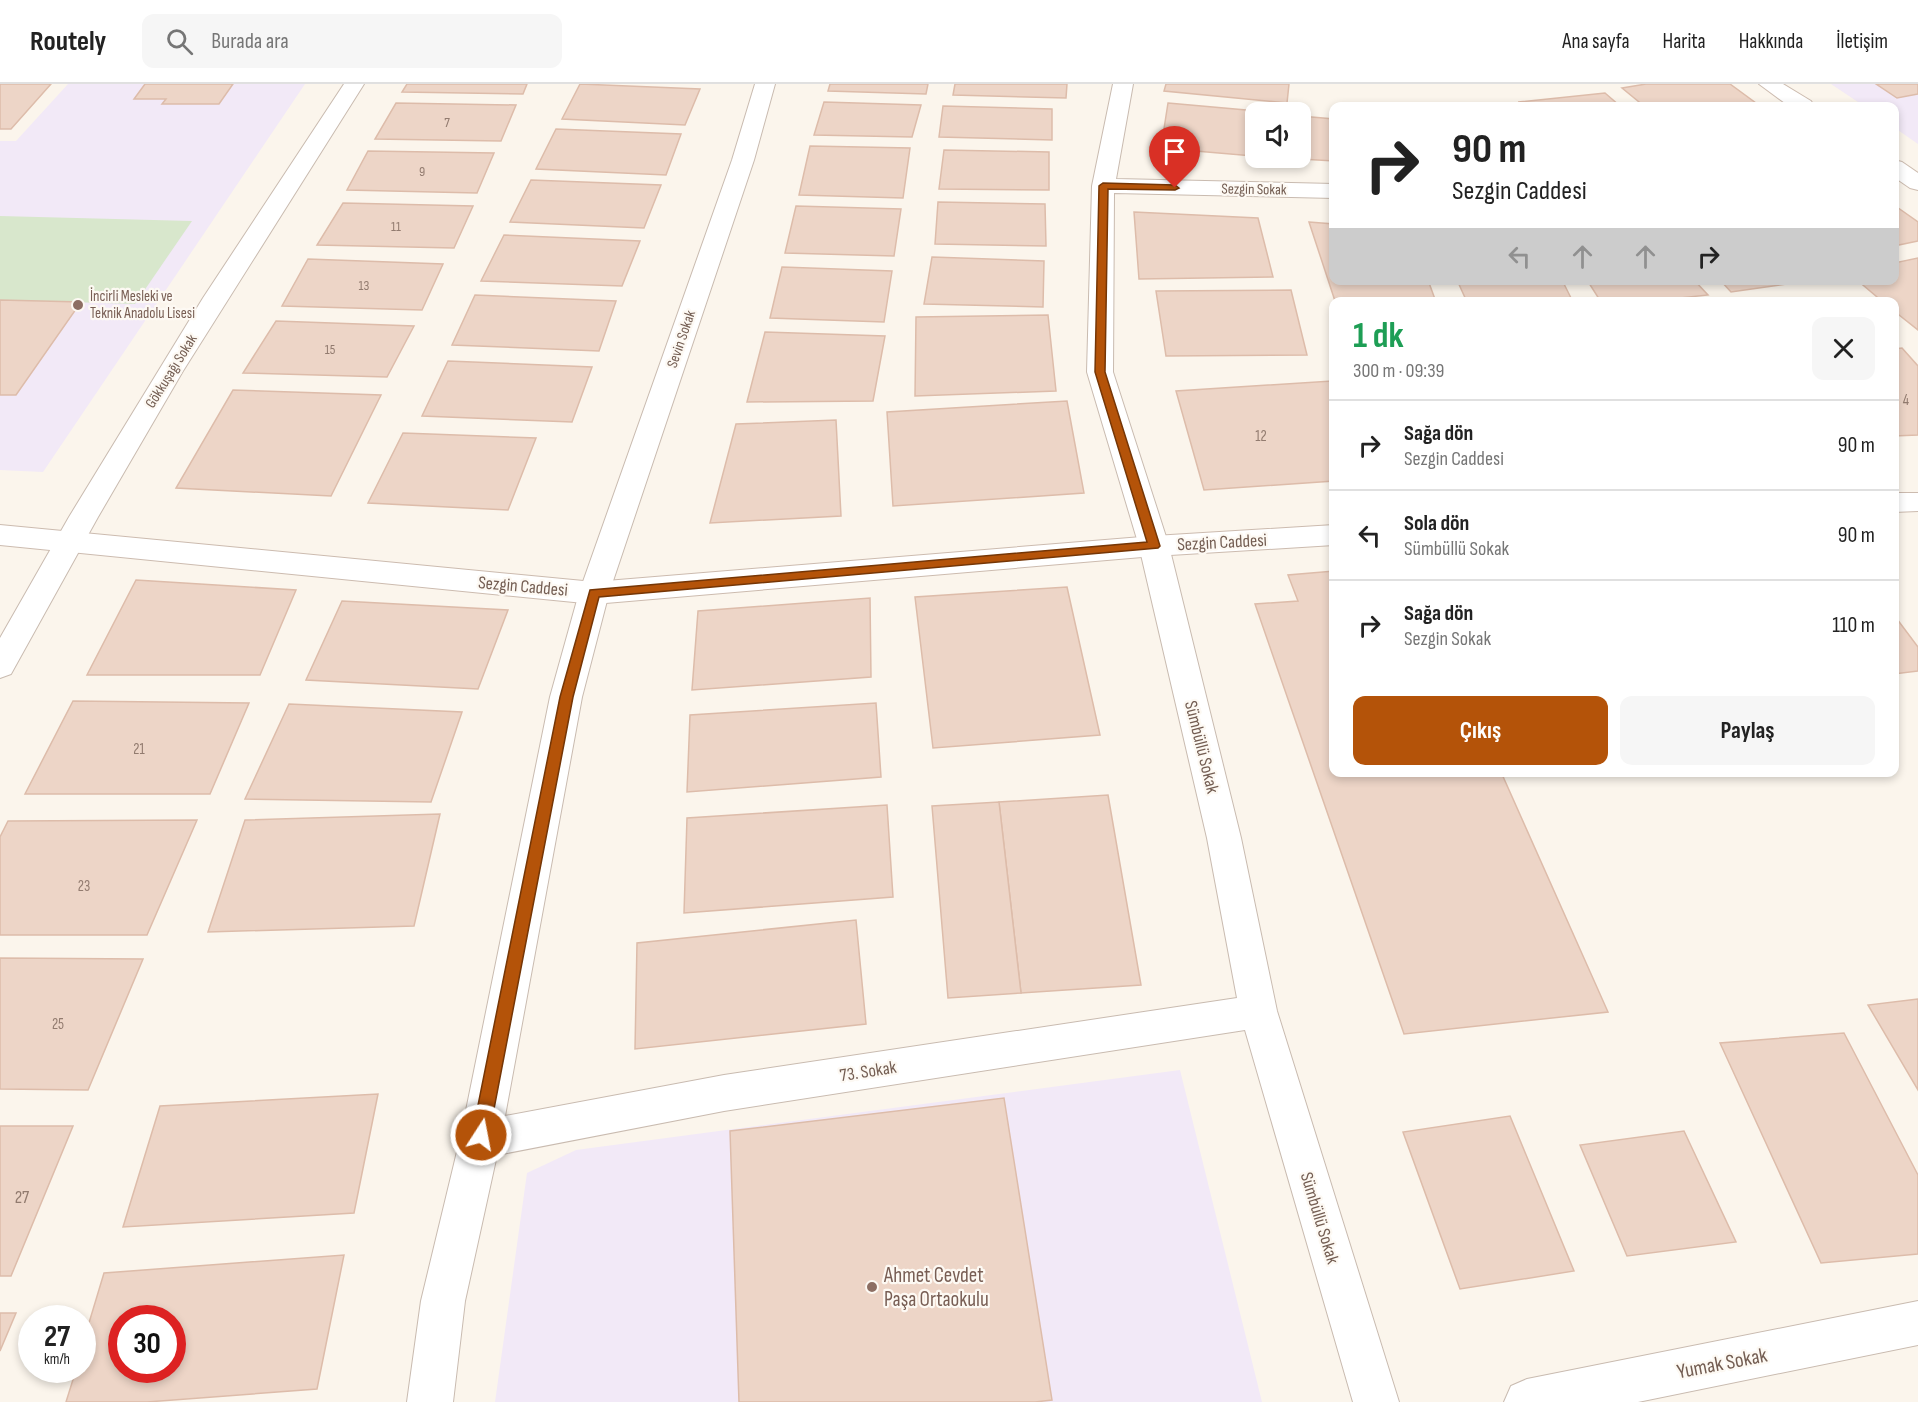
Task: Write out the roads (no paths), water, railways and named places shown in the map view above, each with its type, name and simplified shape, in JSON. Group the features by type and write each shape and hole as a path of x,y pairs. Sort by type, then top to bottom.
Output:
{"street":[{"name":"Gökkuşağı Sokak","path":"0,666 67,542 273,206 354,84"},
{"name":"Sevin Sokak","path":"430,1402 443,1301 481,1135 566,697 594,593 743,160 765,84"},
{"name":"Sümbüllü Sokak","path":"1123,84 1103,186 1100,372 1154,546 1224,838 1257,1011 1376,1402"},
{"path":"1769,84 1797,102"},
{"path":"1899,170 1918,183"},
{"name":"Sezgin Sokak","path":"1103,186 1329,191"},
{"path":"1899,503 1918,501"},
{"name":"Sezgin Caddesi","path":"0,535 594,593 1154,546 1329,535"},
{"name":"73. Sokak","path":"481,1135 485,1138 724,1093 1257,1011"},
{"name":"Yumak Sokak","path":"1527,1402 1918,1323"}],"place":[{"name":"İncirli Mesleki ve Teknik Anadolu Lisesi","path":"78,305"},
{"name":"Ahmet Cevdet Paşa Ortaokulu","path":"872,1287"}]}
